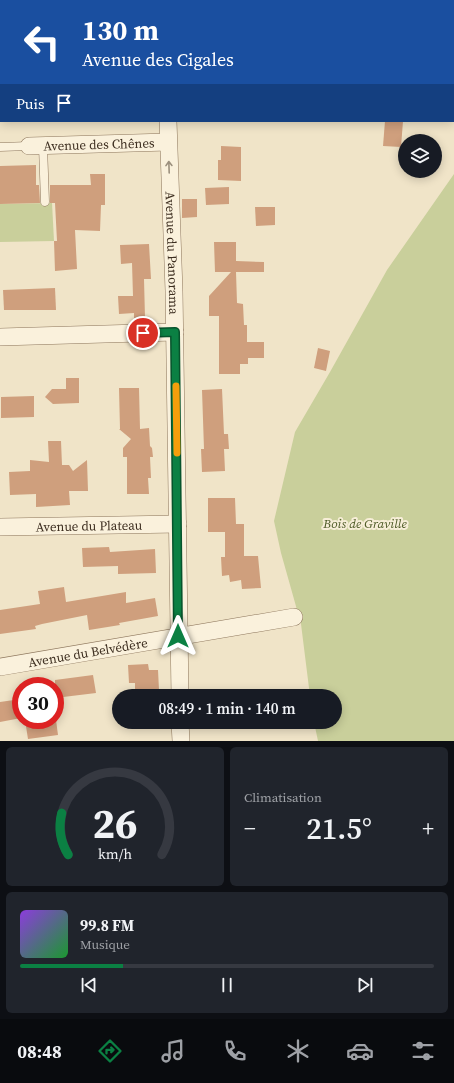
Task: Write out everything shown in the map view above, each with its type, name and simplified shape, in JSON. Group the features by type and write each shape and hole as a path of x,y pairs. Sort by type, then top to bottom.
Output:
{"street":[{"name":"Avenue du Panorama","path":"168,122 175,332 180,689"},
{"name":"Avenue des Chênes","path":"36,146 168,142"},
{"path":"0,337 175,332"},
{"name":"Avenue du Plateau","path":"0,527 178,524"},
{"name":"Avenue du Belvédère","path":"0,667 294,617"},
{"path":"180,729 181,741"}],"lane":[{"path":"0,147 36,146 45,202"}],"green space":[{"name":"Bois de Graville","path":"454,174 454,741 318,741 315,729 342,729 342,689 309,689 301,624 281,553 274,521 295,432 387,270"},
{"path":"52,203 54,241 0,242 0,204"}],"building":[{"path":"385,122 403,122 402,134 398,134 398,147 383,146"},
{"path":"221,146 241,147 241,181 218,180 218,160 221,160"},
{"path":"36,165 36,185 39,185 40,203 0,204 0,166"},
{"path":"90,174 105,174 105,205 101,205 100,231 75,230 77,269 55,271 54,241 57,241 55,203 50,203 50,185 91,185"},
{"path":"229,187 229,204 206,205 205,188"},
{"path":"182,199 197,199 197,217 182,218"},
{"path":"255,207 275,207 275,225 256,226"},
{"path":"214,242 236,242 236,261 264,262 264,272 236,272 237,303 243,304 244,325 247,325 247,342 264,342 264,358 248,358 248,364 240,364 240,374 219,374 219,316 209,316 209,296 231,272 215,272"},
{"path":"149,244 151,279 144,279 145,318 134,318 134,313 119,314 118,296 133,296 132,263 121,264 120,245"},
{"path":"55,288 56,310 4,310 3,290"},
{"path":"318,348 330,351 326,371 314,368"},
{"path":"66,378 79,378 79,403 53,404 45,397 52,389 66,389"},
{"path":"119,388 139,388 140,429 149,428 150,446 152,448 153,457 150,457 151,478 148,478 149,494 127,494 127,457 123,457 123,448 131,439 119,429"},
{"path":"222,389 224,434 228,434 229,449 224,449 225,471 202,472 201,449 204,449 202,390"},
{"path":"34,396 34,417 1,418 1,397"},
{"path":"48,441 61,441 62,465 69,465 73,471 87,460 88,491 69,491 70,505 36,507 36,494 10,495 9,472 30,471 30,460 49,462"},
{"path":"208,498 235,498 236,524 244,524 244,556 258,556 261,588 242,589 241,580 230,582 229,575 222,576 221,557 225,557 225,532 208,532"},
{"path":"109,547 110,552 155,549 156,573 118,574 118,566 83,567 82,548"},
{"path":"64,587 66,602 126,592 126,603 155,598 158,616 119,623 120,625 89,630 87,615 42,624 35,626 36,629 0,634 0,610 40,604 38,591"},
{"path":"148,664 149,670 158,670 159,689 135,689 135,683 129,683 128,665"},
{"path":"93,675 96,693 64,697 64,679"},
{"path":"12,700 12,720 0,722 0,702"},
{"path":"26,729 57,729 58,735 28,739"}],"slow traffic":[{"path":"176,386 177,453"}],"route":[{"path":"143,333 175,332 178,636"}]}
